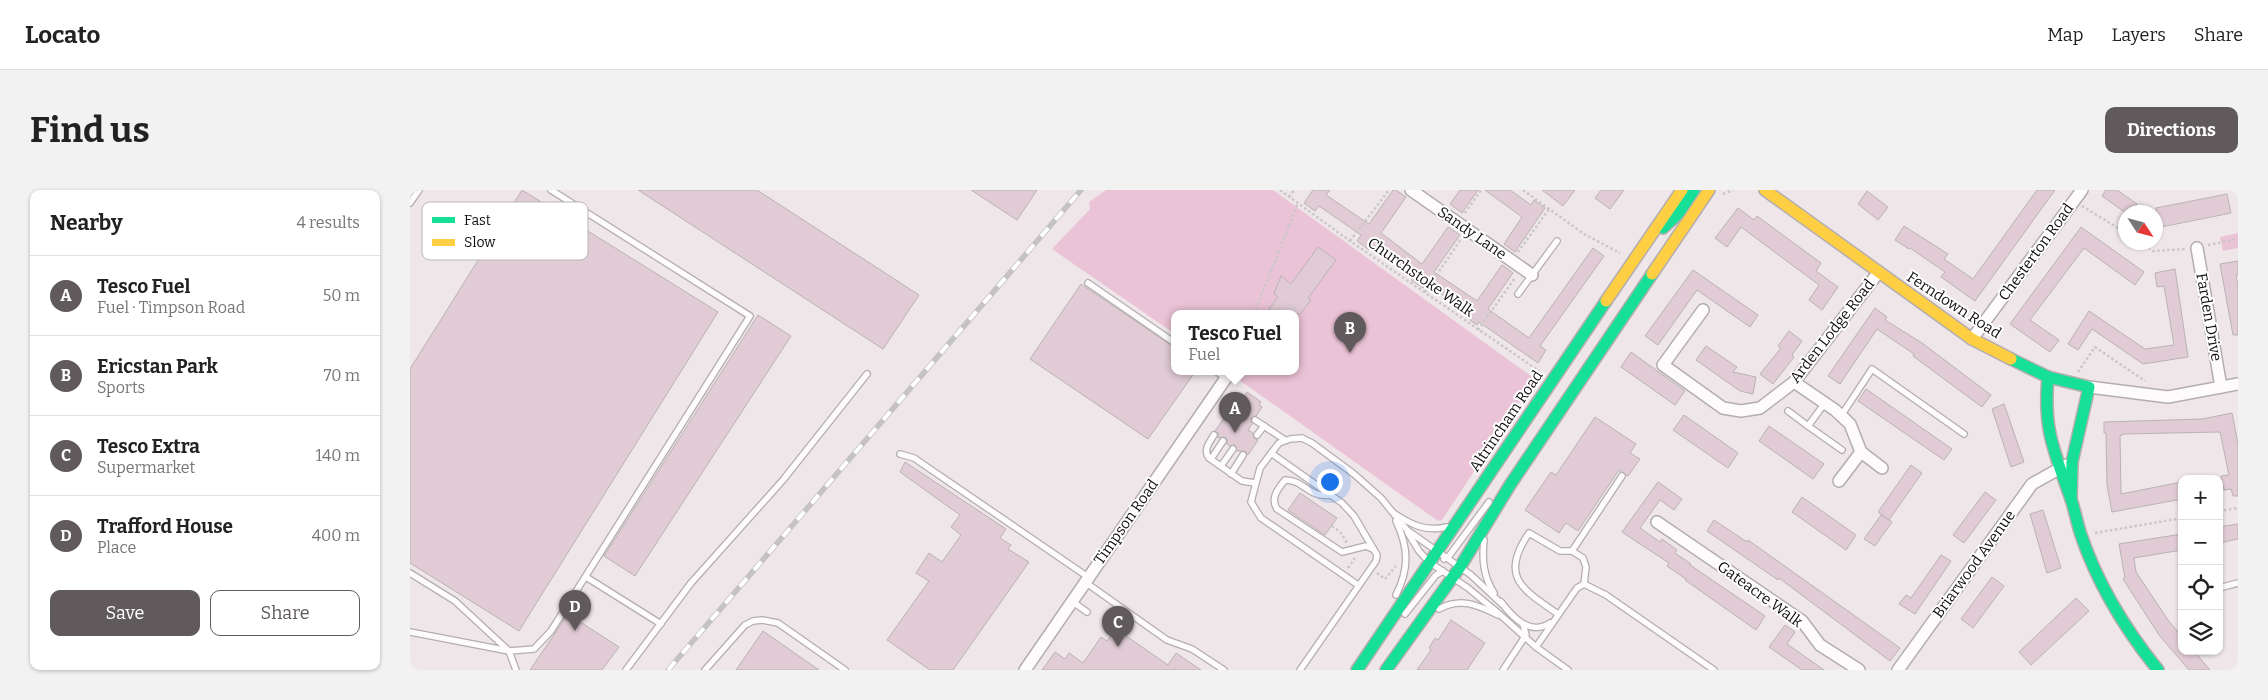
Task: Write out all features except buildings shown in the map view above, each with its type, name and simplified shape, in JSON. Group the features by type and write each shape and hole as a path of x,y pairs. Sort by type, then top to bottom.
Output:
{"main road":[{"name":"Altrincham Road","path":"1356,670 1378,636 1431,564 1436,551 1682,190"},
{"path":"1649,238 1675,218 1694,190"},
{"path":"1386,670 1452,579 1457,566 1486,525 1510,485 1709,190"},
{"name":"Ferndown Road","path":"1765,190 1878,273 1972,338 2048,377 2089,388"},
{"path":"2048,377 2046,414 2048,437 2071,499 2085,545 2108,597 2158,670"},
{"path":"2071,499 2072,462 2089,388"}],"street":[{"name":"Sandy Lane","path":"1411,190 1532,275"},
{"name":"Chesterton Road","path":"1972,338 2082,190"},
{"name":"Farden Drive","path":"2197,248 2220,387"},
{"name":"Arden Lodge Road","path":"1703,310 1663,364 1723,408 1741,411 1760,408 1794,382 1878,273"},
{"name":"Timpson Road","path":"1025,670 1073,602 1224,375"},
{"path":"1794,382 1825,403 1850,424 1861,452 1882,468"},
{"name":"Ferndown Road","path":"2089,388 2168,398 2238,384"},
{"path":"1839,481 1861,452"},
{"name":"Briarwood Avenue","path":"1898,670 2032,484 2072,462"},
{"name":"Gateacre Walk","path":"1657,522 1802,622 1820,645 1859,670"}],"lane":[{"path":"410,204 418,190"},
{"path":"551,190 570,202"},
{"path":"410,632 509,651 534,649 551,631 750,316 588,213"},
{"path":"1518,294 1557,241"},
{"path":"1088,283 1171,340"},
{"path":"1841,416 1872,369 1964,434"},
{"path":"626,670 691,583 782,480 867,374"},
{"path":"1808,426 1825,403"},
{"path":"1228,416 1233,409"},
{"path":"1788,411 1842,450"},
{"path":"1255,420 1285,440"},
{"path":"1257,435 1264,426"},
{"path":"1214,435 1207,448 1207,455 1211,460 1246,483 1255,483"},
{"path":"1358,586 1261,518 1252,502 1260,468 1271,452 1285,440 1302,438 1312,443 1363,481 1407,530 1419,551 1431,564 1468,588 1525,638 1568,670"},
{"path":"1211,460 1223,441"},
{"path":"1221,466 1233,449"},
{"path":"1271,452 1331,495 1354,516 1377,555 1376,561 1300,670"},
{"path":"900,454 914,458 1087,580 1167,640 1192,649 1224,670"},
{"path":"1231,474 1243,455"},
{"path":"1572,550 1622,476"},
{"path":"1331,495 1320,497 1291,480 1285,480 1275,495 1274,501 1277,509 1342,552 1366,546 1373,549"},
{"path":"1431,564 1446,558 1491,500 1510,485"},
{"path":"1391,511 1416,526 1430,529 1456,524"},
{"path":"1391,511 1403,535 1407,563 1401,586 1392,603"},
{"path":"1486,525 1484,571 1488,583 1502,604"},
{"path":"1407,530 1471,575 1523,624 1535,629 1544,627 1554,621"},
{"path":"1558,614 1531,595 1520,584 1514,572 1515,559 1520,545 1529,533 1560,551 1572,550 1583,558 1586,567 1584,584"},
{"path":"1378,636 1407,613 1436,575 1457,566"},
{"path":"410,573 460,606 509,651 516,670"},
{"path":"586,577 661,624"},
{"path":"2223,587 2238,583"},
{"path":"1536,647 1577,588 1584,584"},
{"path":"1584,584 1606,595 1714,670"},
{"path":"1073,602 1087,612"},
{"path":"1426,616 1451,604 1465,602 1476,604 1506,620"},
{"path":"1378,636 1389,611"},
{"path":"705,670 746,625 753,620 778,623 845,670"},
{"path":"1503,670 1525,638 1526,632 1523,624"}],"path":[{"name":"Churchstoke Walk","path":"1280,190 1350,241 1552,380"},
{"path":"1289,197 1294,190"},
{"path":"1350,241 1389,190"},
{"path":"1458,222 1481,190"},
{"path":"1523,190 1584,234 1634,260"},
{"path":"2074,201 2118,229"},
{"path":"1256,310 1298,203"},
{"path":"1478,330 1549,209"},
{"path":"1425,292 1468,230"},
{"path":"2078,373 2095,347 2145,381"},
{"path":"2223,510 2238,508"},
{"path":"2094,534 2178,519"},
{"path":"1332,526 1342,534 1348,544"},
{"path":"1348,569 1355,556 1361,561"},
{"path":"1376,573 1385,579 1395,566 1407,563"}],"shaded area":[{"path":"1106,190 1273,190 1535,379 1442,520 1438,521 1232,375 1299,375 1299,310 1171,310 1171,331 1052,249 1090,209 1089,202"},
{"path":"2238,233 2238,248 2223,251 2220,237"}],"railway":[{"path":"668,670 1081,190"}],"traffic: fast":[{"path":"1663,228 1678,214 1694,190"},
{"path":"1386,670 1460,567 1510,485 1652,274"},
{"path":"1357,670 1606,301"},
{"path":"2011,359 2048,377 2089,387 2072,462 2071,499"},
{"path":"2048,377 2047,411 2051,440 2081,535 2104,589 2134,639 2158,670"}],"traffic: slow":[{"path":"1606,301 1682,190"},
{"path":"1652,274 1709,190"},
{"path":"1765,190 1972,339 2011,359"}],"place":[{"name":"Ericstan Park","path":"1350,353"},
{"name":"Tesco Fuel","path":"1235,433"},
{"name":"Trafford House","path":"575,631"},
{"name":"Tesco Extra","path":"1118,647"}]}
